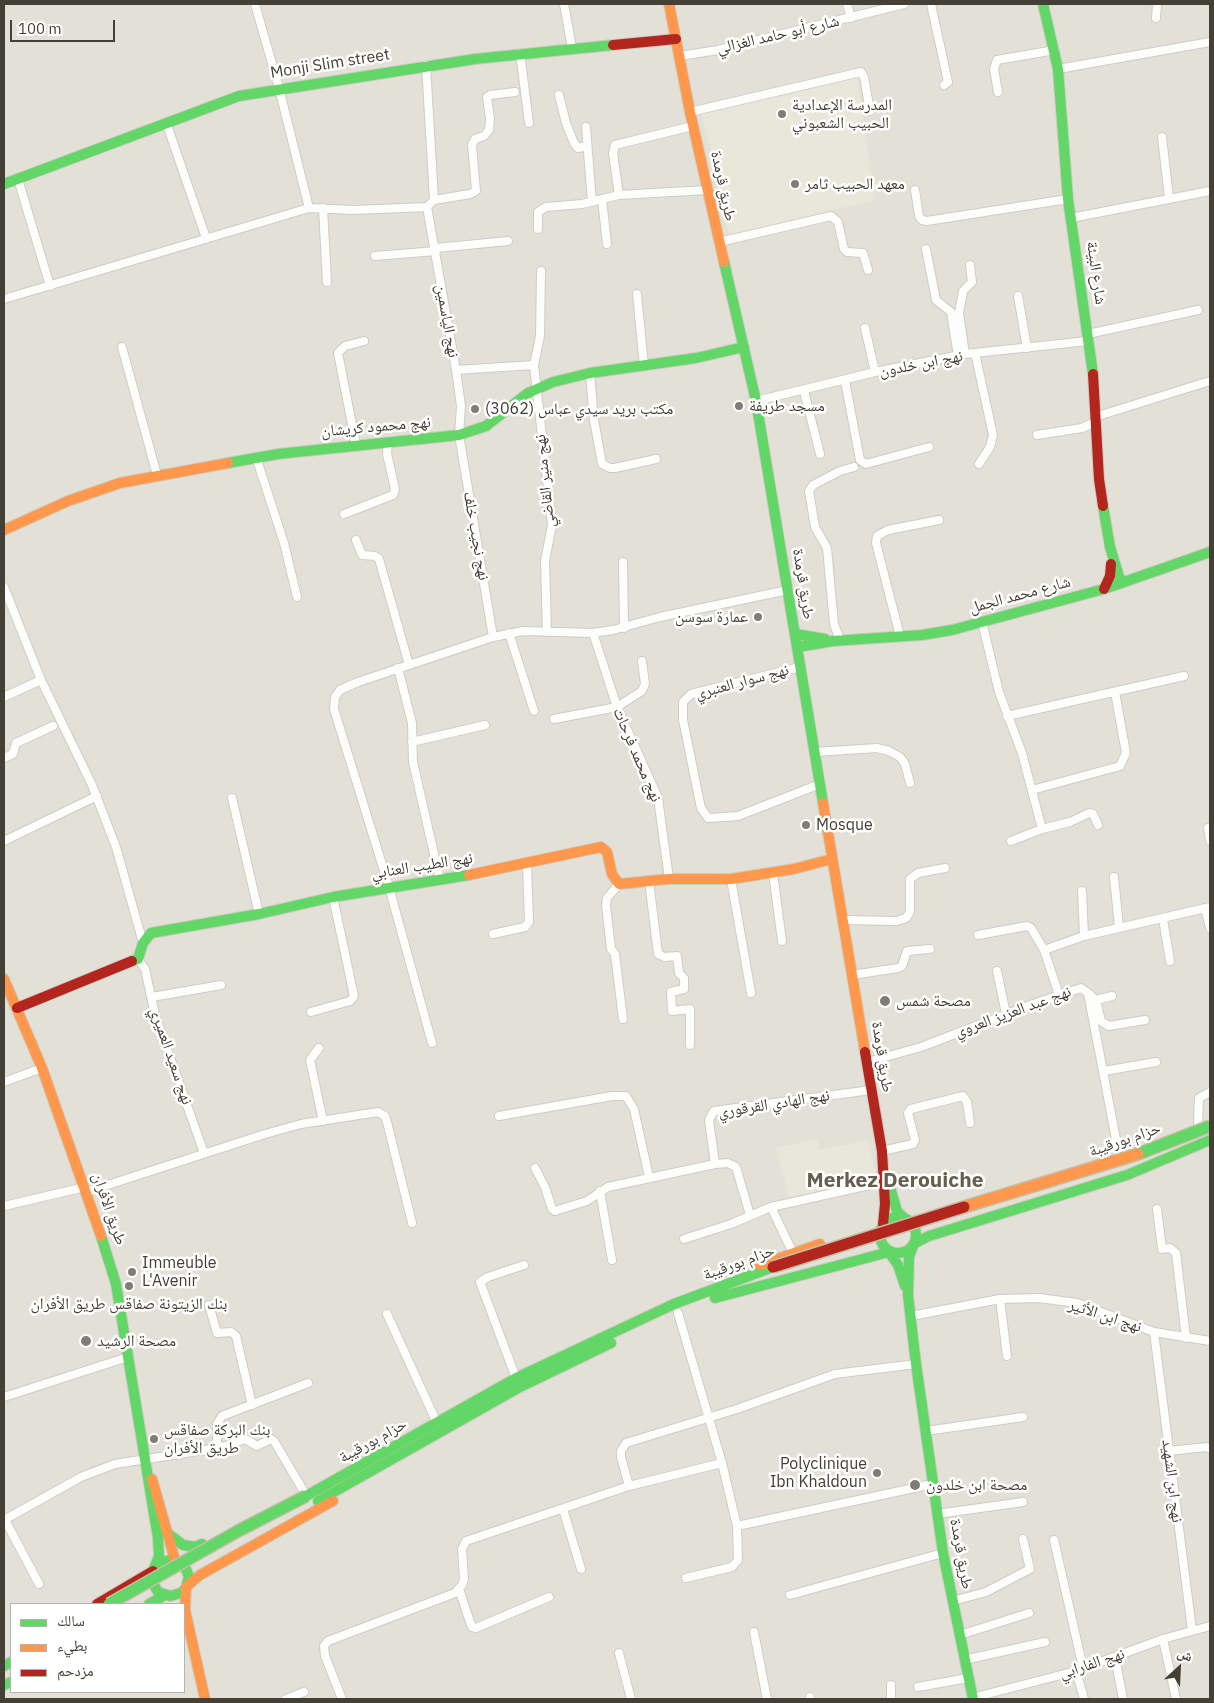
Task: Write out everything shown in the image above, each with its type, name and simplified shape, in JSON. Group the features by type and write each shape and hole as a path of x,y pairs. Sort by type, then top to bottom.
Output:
{"main road":[{"name":"طريق قرمدة","path":"669,4 707,190 756,401 882,1151 885,1204 883,1224"},
{"name":"شارع البيئة","path":"1043,4 1058,69 1068,199 1098,416 1099,479 1112,563 1118,584"},
{"name":"Monji Slim street","path":"4,184 239,96 426,65 572,48 676,39"},
{"name":"نهج محمود كريشان","path":"4,530 68,502 120,483 156,475 256,457 356,445 459,436 486,426 536,388 590,373 722,354 744,347"},
{"name":"شارع محمد الجمل","path":"798,647 837,640 935,634 1104,589 1210,552"},
{"path":"1104,589 1110,576 1112,563 1136,578"},
{"name":"شارع محمد الجمل","path":"795,634 837,640"},
{"name":"نهج الطيب العنابي","path":"144,943 151,933 259,914 333,896 527,865 602,847 607,852 612,874 619,884"},
{"path":"619,884 669,879 731,878 773,873 832,859"},
{"path":"17,1008 138,959 144,943"},
{"name":"طريق الأفران","path":"4,979 42,1068 116,1284 159,1549 155,1568"},
{"name":"حزام بورقيبة","path":"905,1219 1119,1155 1210,1119"},
{"name":"حزام بورقيبة","path":"428,1434 437,1423 516,1378 674,1304 713,1294 870,1235 1122,1160 1210,1126"},
{"name":"حزام بورقيبة","path":"775,1272 1124,1168 1210,1135"},
{"name":"حزام بورقيبة","path":"914,1244 929,1236 1127,1175 1210,1140"},
{"path":"1072,1168 1076,1191"},
{"name":"طريق قرمدة","path":"884,1177 897,1211 905,1219"},
{"path":"892,1218 905,1219 916,1232 914,1244 905,1252 889,1252 713,1294 770,1260 883,1224 892,1218"},
{"path":"883,1224 879,1236 884,1248 889,1252"},
{"name":"طريق قرمدة","path":"914,1244 909,1257 908,1295 916,1364 943,1552 972,1699"},
{"name":"طريق قرمدة","path":"889,1252 898,1265 908,1295"},
{"name":"حزام بورقيبة","path":"307,1497 520,1387 678,1313 713,1294"},
{"path":"151,1603 175,1596 200,1575 351,1491 428,1434"},
{"name":"طريق الأفران","path":"145,1460 157,1495 165,1532 174,1560"},
{"path":"165,1532 183,1545 195,1547 307,1497"},
{"path":"111,1603 238,1531 307,1497"},
{"path":"129,1603 307,1497"},
{"path":"174,1560 202,1544"},
{"path":"99,1603 166,1560 174,1560 184,1565 189,1576 186,1587 185,1610 205,1699"},
{"path":"155,1568 152,1582 154,1588 168,1598"},
{"path":"185,1633 196,1660"}],"street":[{"path":"255,4 279,88 309,208"},
{"path":"564,4 572,48"},
{"path":"847,4 851,18"},
{"name":"شارع أبو حامد الغزالي","path":"680,56 851,18 904,4"},
{"path":"931,4 948,82 944,85"},
{"path":"1156,18 1157,4"},
{"path":"1058,69 1210,42"},
{"path":"998,92 994,69 997,60 1055,50"},
{"path":"520,54 529,123"},
{"path":"426,65 434,200"},
{"path":"690,112 861,72 864,77 870,111"},
{"path":"4,299 309,208 379,210 427,207 434,200 470,194 476,191 472,145 475,139 484,136 489,130 490,119 487,97 515,92"},
{"path":"559,95 566,123 574,143 578,148 587,146"},
{"path":"166,122 206,238"},
{"path":"619,195 613,153 615,145 693,126"},
{"path":"586,127 592,202"},
{"path":"1162,138 1169,198"},
{"path":"18,180 50,286"},
{"path":"538,229 537,217 541,209 592,202 619,195 707,190"},
{"path":"915,190 919,216 922,220 927,221 1068,199"},
{"path":"1071,218 1210,191"},
{"path":"602,199 607,244"},
{"name":"نهج الياسمين","path":"427,207 456,370 461,406 459,436"},
{"path":"323,208 327,282"},
{"path":"719,242 831,216 838,222 844,249 847,252 863,254 868,270"},
{"path":"375,256 508,241"},
{"path":"926,249 936,300 951,312 962,355"},
{"path":"962,355 959,313 962,291 972,282 970,265"},
{"name":"نهج منير القاضي","path":"541,271 540,336 534,365 552,525 545,561 547,632"},
{"path":"636,294 644,366"},
{"path":"1018,296 1027,348"},
{"name":"نهج ابن خلدون","path":"756,401 804,391 875,372 962,355 1027,348 1088,337 1198,310"},
{"path":"865,328 875,372"},
{"path":"356,445 338,353 345,346 364,340"},
{"path":"122,347 156,475"},
{"path":"976,353 993,435 990,447 979,464"},
{"path":"456,370 534,365"},
{"path":"590,373 596,435 602,464 615,468 656,459"},
{"path":"845,381 860,460 866,464 929,447"},
{"path":"1037,435 1082,428 1093,423 1098,416 1210,381"},
{"path":"804,391 820,454"},
{"name":"نهج نجيب خلف","path":"459,436 493,636"},
{"path":"344,514 388,498 394,493 387,454 388,443"},
{"path":"256,457 284,543 297,597"},
{"path":"837,640 827,548 815,527 810,491 813,485 840,470 854,467"},
{"path":"900,636 876,543 877,536 888,530 939,520"},
{"path":"356,540 362,555 375,556 379,559 409,665"},
{"path":"623,562 624,628"},
{"path":"4,587 40,680 62,719 96,796 116,847 144,943"},
{"path":"432,1043 389,887 333,703 340,690 493,636 510,633 593,633 624,628 660,617 788,590"},
{"path":"982,622 988,652 1007,716 1022,753 1042,829"},
{"path":"510,633 534,711"},
{"name":"نهج محمد فرحات","path":"593,633 617,707 658,798 669,879"},
{"path":"554,719 617,707 645,687 642,661"},
{"name":"نهج سوار العنبري","path":"800,667 700,691 686,698 683,702 682,713 702,808 708,818 738,816 820,784"},
{"path":"398,668 412,723 413,762 440,880"},
{"path":"1007,716 1184,676"},
{"path":"4,697 40,680"},
{"path":"1032,790 1120,766 1126,753 1115,692"},
{"path":"412,742 485,725"},
{"path":"4,758 13,754 16,743 53,726"},
{"path":"815,752 877,748 889,751 900,757 905,764 910,783"},
{"path":"4,841 96,796"},
{"path":"232,798 259,914"},
{"path":"1011,841 1042,829 1070,822 1089,813 1094,814 1098,825"},
{"path":"1208,828 1210,841"},
{"path":"493,934 525,927 529,922 527,865"},
{"path":"843,920 897,920 906,918 910,912 910,879 918,873 945,868"},
{"path":"773,873 782,941"},
{"path":"1114,877 1119,927"},
{"path":"731,878 751,993"},
{"path":"649,881 658,954 664,957 677,956 679,972 684,978 684,988 671,992 672,1011 690,1009 690,1046"},
{"path":"619,884 607,898 606,905 610,949 616,954 623,1019"},
{"path":"1082,891 1084,936"},
{"path":"311,1012 350,1001 354,996 333,896"},
{"path":"1044,950 1084,936 1119,927 1164,919 1208,908 1210,928"},
{"path":"1164,919 1170,961"},
{"path":"978,935 1027,926 1031,928 1037,943 1044,950 1060,995"},
{"path":"852,975 898,968 902,966 908,951 930,949"},
{"name":"نهج سعيد العميري","path":"138,959 145,969 155,1015 204,1153"},
{"path":"997,971 1006,1014"},
{"path":"152,997 222,985"},
{"name":"نهج عبد العزيز العروي","path":"867,1062 921,1047 1006,1014 1081,988 1088,993 1119,1155"},
{"path":"1088,993 1096,1000 1100,1021 1109,1026 1145,1020"},
{"path":"1096,1000 1112,996"},
{"path":"319,1048 310,1060 323,1121"},
{"path":"1104,1071 1156,1062"},
{"path":"4,1082 42,1068"},
{"name":"نهج الهادي القرقوري","path":"715,1164 709,1120 714,1110 871,1090"},
{"path":"1198,1124 1199,1098 1210,1092"},
{"path":"499,1116 612,1096 626,1096 634,1109 649,1177"},
{"path":"882,1151 913,1144 915,1140 908,1113 910,1109 963,1096 967,1102 970,1123"},
{"path":"4,1206 85,1190 265,1134 323,1121 378,1112 385,1116 412,1223"},
{"path":"535,1168 545,1187 552,1209 555,1211 587,1201 600,1191 649,1177 728,1163 736,1167 750,1215"},
{"path":"684,1239 731,1224 771,1207 884,1177"},
{"path":"600,1191 612,1260"},
{"path":"771,1207 793,1253"},
{"path":"1156,1209 1162,1249 1170,1248 1176,1253 1186,1338"},
{"path":"516,1378 480,1282 488,1277 524,1265"},
{"name":"نهج ابن الأثير","path":"911,1316 1000,1299 1039,1298 1077,1303 1154,1332 1210,1341"},
{"path":"1000,1299 1007,1356"},
{"path":"209,1305 217,1332 232,1332 236,1336 252,1405"},
{"path":"678,1313 707,1418 722,1463 737,1526 737,1563 732,1567 686,1578"},
{"path":"387,1314 437,1423"},
{"name":"نهج ابن الشهيد","path":"1154,1332 1192,1630"},
{"path":"4,1397 128,1357"},
{"path":"629,1486 621,1457 621,1451 626,1443 707,1418 835,1374 916,1364"},
{"path":"215,1445 218,1419 308,1382"},
{"path":"926,1431 1023,1417"},
{"path":"39,1584 4,1520 46,1496 101,1469 132,1460 145,1460 206,1450 215,1445 223,1447 245,1439 257,1446 270,1439 274,1441 307,1497"},
{"path":"1168,1451 1207,1447 1210,1449"},
{"path":"342,1699 325,1656 324,1646 328,1641 459,1589 464,1579 462,1549 466,1541 629,1486 722,1463"},
{"path":"737,1526 933,1484"},
{"path":"937,1514 1023,1502"},
{"path":"563,1509 581,1569"},
{"path":"953,1601 986,1592 1030,1569 1023,1539"},
{"path":"1054,1540 1084,1699"},
{"path":"790,1595 943,1552"},
{"path":"459,1589 472,1627 476,1628 549,1597"},
{"path":"960,1635 1028,1613"},
{"name":"نهج الفارابي","path":"972,1699 1080,1670 1163,1639 1210,1626"},
{"path":"754,1632 767,1699"},
{"path":"1163,1639 1176,1699"},
{"path":"964,1660 1045,1642"},
{"path":"619,1653 631,1699"},
{"path":"1115,1657 1123,1699"},
{"path":"918,1687 968,1678"},
{"path":"891,1685 891,1699"},
{"path":"286,1699 304,1692"}],"shaded area":[{"path":"4,4 1210,4 1210,1699 4,1699"},
{"name":"معهد الحبيب ثامر","path":"857,75 875,200 733,234 727,230 713,168 716,164 715,157 710,154 711,144 708,143 702,112"},
{"path":"817,1139 819,1150 868,1140 876,1176 874,1180 789,1197 776,1148"}],"traffic: fast":[{"path":"1043,4 1058,69 1068,199 1093,374"},
{"path":"4,184 239,96 475,59 613,45"},
{"path":"724,262 756,401 823,803"},
{"path":"228,463 278,454 459,435 486,426 528,393 553,382 590,373 696,358 744,347"},
{"path":"1103,506 1110,547 1121,583"},
{"path":"798,647 833,641 922,635 952,630 1104,589 1210,552"},
{"path":"795,634 825,639"},
{"path":"132,961 138,959 143,943 151,933 259,914 333,897 469,875"},
{"path":"1138,1154 1210,1126"},
{"path":"915,1243 929,1236 1127,1175 1210,1140"},
{"path":"889,1184 897,1211 904,1218"},
{"path":"898,1217 905,1218 911,1222 915,1228 916,1235 915,1242 911,1248 905,1252 898,1253 891,1252 885,1248 881,1242 880,1235 881,1228 885,1222 891,1218 898,1217"},
{"path":"101,1236 116,1284 158,1538 159,1556 153,1571 152,1582 158,1592 170,1596 181,1593 186,1588 189,1576 184,1565 172,1559 156,1565"},
{"path":"913,1246 909,1257 908,1295 916,1364 943,1553 973,1699"},
{"path":"889,1252 898,1265 905,1286"},
{"path":"715,1298 889,1252"},
{"path":"306,1496 516,1378 674,1304 773,1267"},
{"path":"318,1501 520,1387 611,1343"},
{"path":"111,1603 238,1531 306,1496"},
{"path":"166,1532 183,1545 195,1547 202,1544"},
{"path":"151,1603 165,1595"},
{"path":"4,1666 10,1663"},
{"path":"4,1685 10,1682"}],"traffic: slow":[{"path":"669,4 690,112 724,262"},
{"path":"4,530 68,501 120,483 228,463"},
{"path":"823,803 865,1052"},
{"path":"469,875 601,847 607,852 612,874 619,884 669,879 731,879 794,869 832,859"},
{"path":"4,979 42,1068 101,1236"},
{"path":"964,1207 1138,1154"},
{"path":"760,1265 820,1244"},
{"path":"152,1479 175,1560"},
{"path":"187,1586 200,1575 333,1501"},
{"path":"186,1588 185,1610 205,1699"}],"traffic: jam":[{"path":"613,45 676,39"},
{"path":"1093,374 1099,479 1103,506"},
{"path":"1104,589 1110,576 1111,564"},
{"path":"17,1008 132,961"},
{"path":"865,1052 882,1151 885,1204 883,1224"},
{"path":"773,1267 964,1207"},
{"path":"99,1603 153,1571"}],"place":[{"name":"المدرسة الإعدادية الحبيب الشعبوني","path":"782,114"},
{"name":"معهد الحبيب ثامر","path":"795,184"},
{"name":"مسجد طريفة","path":"739,406"},
{"name":"مكتب بريد سيدي عباس (3062)","path":"475,409"},
{"name":"عمارة سوسن","path":"758,617"},
{"name":"Mosque","path":"806,825"},
{"name":"مصحة شمس","path":"885,1001"},
{"name":"Immeuble L'Avenir","path":"132,1272"},
{"name":"بنك الزيتونة صفاقس طريق الأفران","path":"129,1286"},
{"name":"مصحة الرشيد","path":"86,1341"},
{"name":"بنك البركة صفاقس طريق الأفران","path":"154,1439"},
{"name":"Polyclinique Ibn Khaldoun","path":"877,1473"},
{"name":"مصحة ابن خلدون","path":"915,1485"}],"district":[{"name":"Merkez Derouiche","path":"895,1181"}]}
